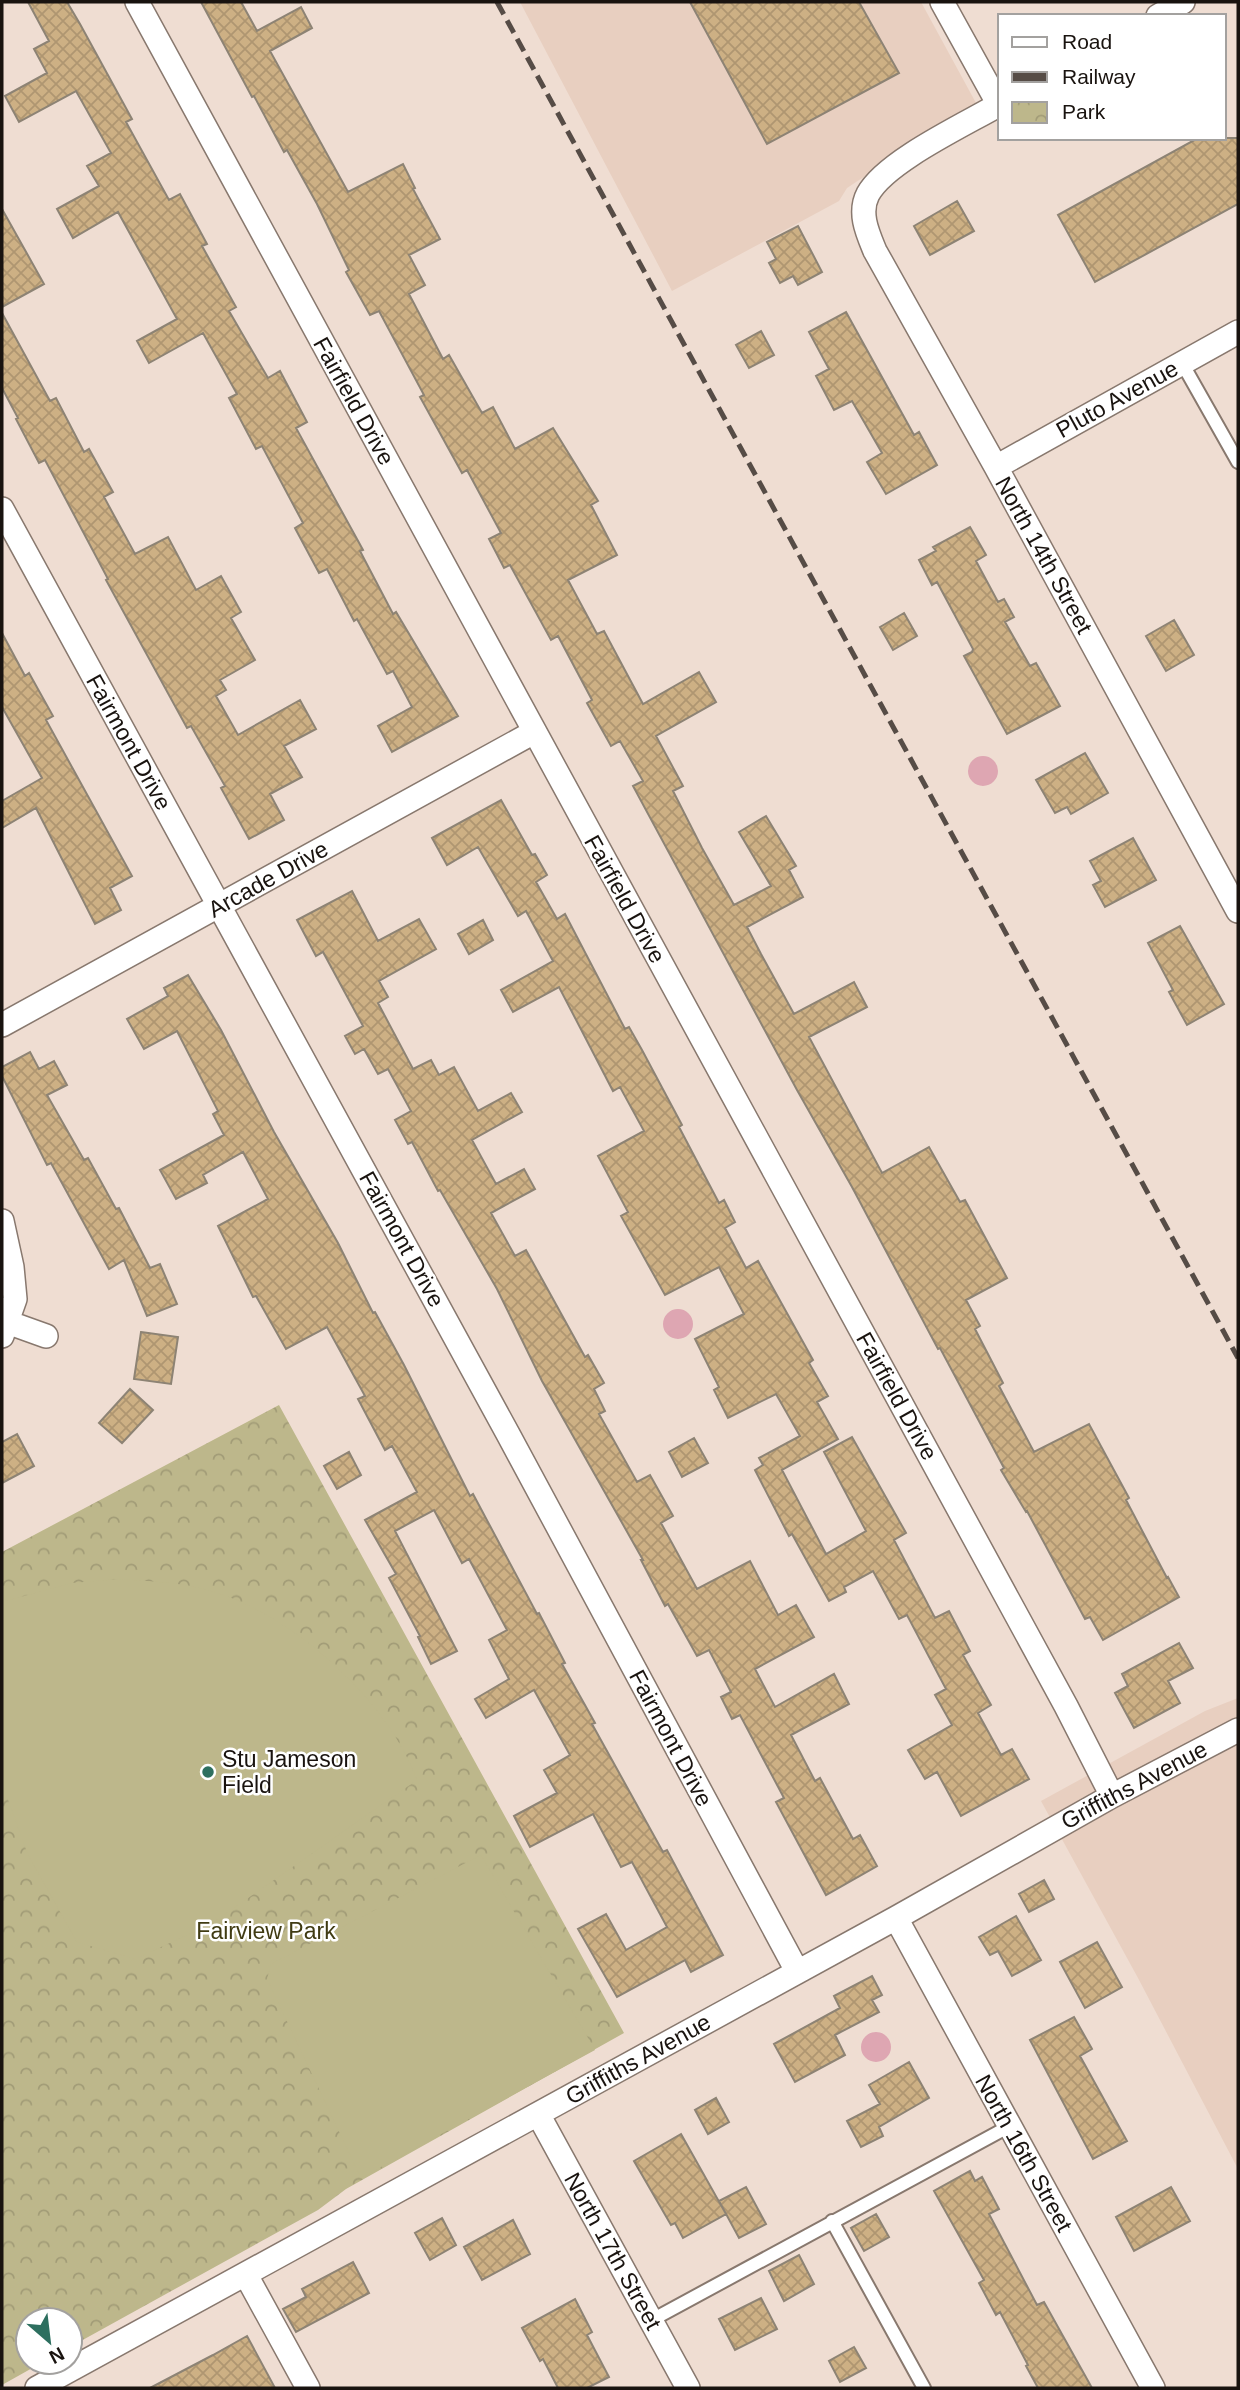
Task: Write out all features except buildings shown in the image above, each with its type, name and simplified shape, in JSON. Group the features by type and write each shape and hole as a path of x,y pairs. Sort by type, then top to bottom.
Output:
{"street":[{"name":"Fairfield Drive","path":"137,2 1066,1706 1112,1796"},
{"path":"942,2 998,100"},
{"path":"1162,14 1183,2"},
{"name":"North 14th Street","path":"998,105 916,152 886,174 867,195 863,222 875,251 1238,911"},
{"name":"Pluto Avenue","path":"996,467 1238,332"},
{"name":"Fairmont Drive","path":"2,509 508,1433 797,1971"},
{"name":"Arcade Drive","path":"2,1026 534,732"},
{"path":"2,1221 12,1267 15,1299 4,1329 46,1336"},
{"name":"Griffiths Avenue","path":"37,2388 896,1918 1112,1796 1238,1730"},
{"name":"North 16th Street","path":"896,1918 1153,2388"},
{"name":"North 17th Street","path":"538,2113 688,2388"},
{"path":"246,2275 308,2388"}],"lane":[{"path":"1182,363 1238,462"},
{"path":"650,2320 1008,2127"},
{"path":"832,2221 924,2388"}],"shaded area":[{"path":"520,2 921,2 976,103 847,188 839,201 672,291"},
{"path":"983,756 994,760 998,771 994,782 983,786 972,782 968,771 972,760"},
{"path":"678,1309 684,1310 692,1318 692,1330 684,1338 678,1339 672,1338 664,1330 663,1324 664,1318 672,1310"},
{"path":"1238,1698 1238,2169 1041,1801 1205,1711"},
{"path":"876,2032 887,2036 891,2047 887,2058 876,2062 865,2058 861,2047 865,2036"}],"green space":[{"name":"Fairview Park","path":"279,1405 624,2033 346,2189 318,2210 84,2339 84,2306 14,2306 14,2376 18,2376 2,2385 2,1552"},
{"name":"Stu Jameson Field","path":"119,1579 172,1583 204,1589 236,1600 269,1616 301,1637 359,1690 383,1719 403,1749 417,1780 211,1924 135,1959 77,1942 28,1855 2,1783 2,1602 72,1583"},
{"path":"481,1855 595,2050 361,2178 267,1979 271,1964"}],"railway":[{"path":"497,2 1238,1358"}],"place":[{"name":"Stu Jameson Field","path":"208,1772"}]}
